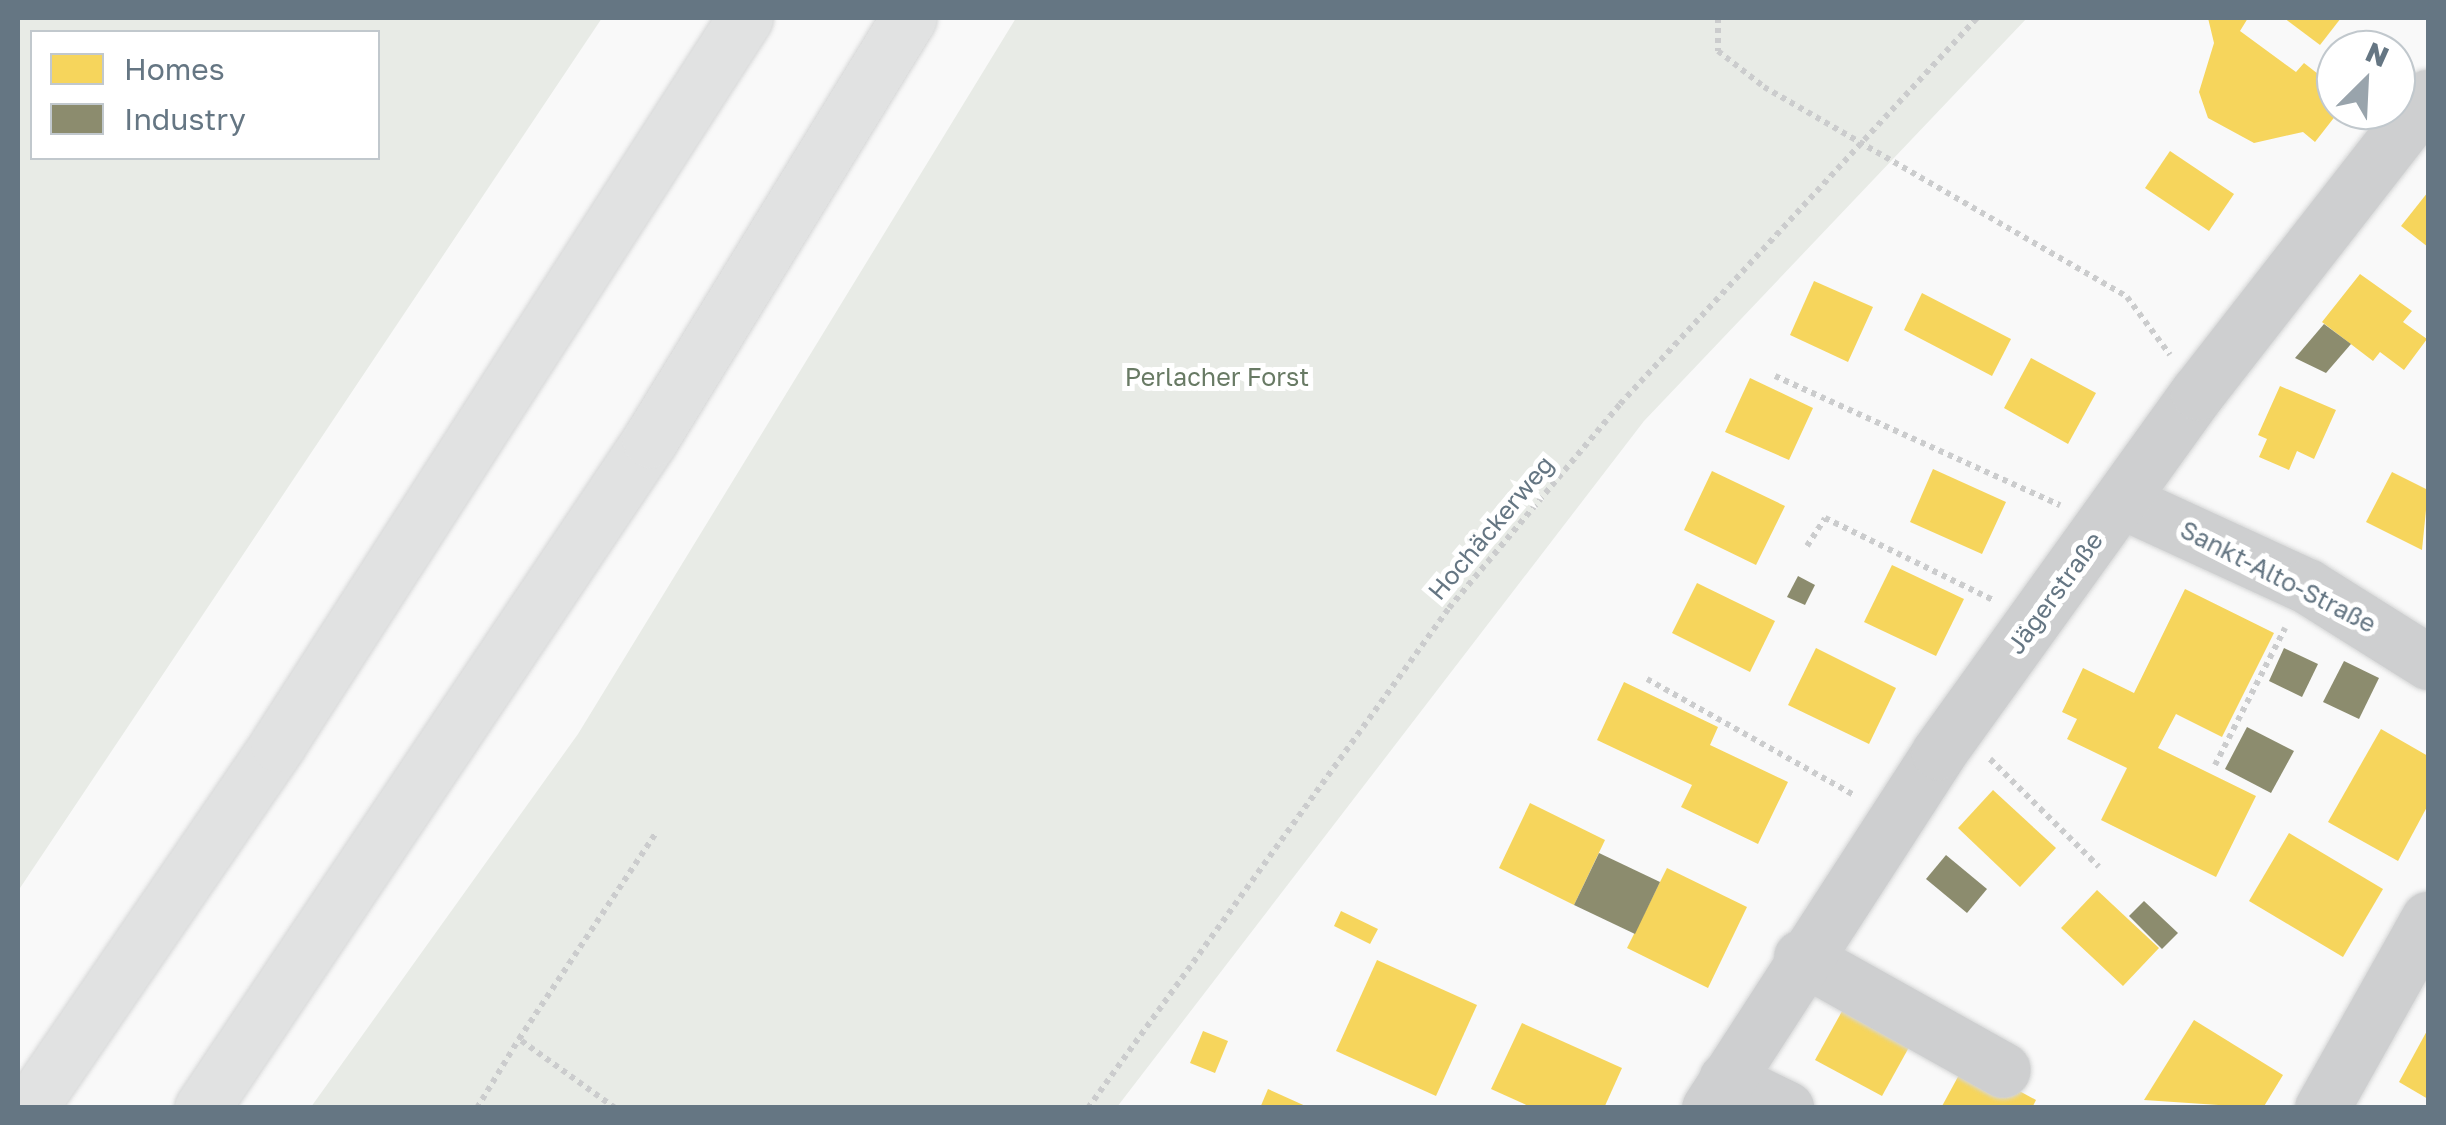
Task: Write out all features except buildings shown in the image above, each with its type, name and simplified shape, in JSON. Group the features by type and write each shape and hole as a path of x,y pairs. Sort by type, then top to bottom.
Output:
{"highway":[{"path":"28,1108 289,728 745,18"},
{"path":"202,1108 650,440 909,18"}],"street":[{"name":"Jägerstraße","path":"1718,1093 1801,957 1958,726 2198,392 2428,97"},
{"name":"Sankt-Alto-Straße","path":"2113,513 2307,586 2428,662"},
{"path":"2322,1108 2428,920"},
{"path":"1801,957 2004,1070"},
{"path":"1718,1093 1786,1108"}],"path":[{"path":"1718,18 1718,51 1856,142 2128,297 2198,392"},
{"name":"Hochäckerweg","path":"1088,1108 1450,608 1856,142 1976,18"},
{"path":"1775,376 2113,513"},
{"path":"1807,546 1824,518 2035,620"},
{"path":"2216,765 2307,586"},
{"path":"1647,679 1895,816"},
{"path":"1958,726 2100,867"},
{"path":"477,1108 654,834"},
{"path":"519,1039 615,1108"}],"green space":[{"path":"18,18 602,18 18,891"},
{"name":"Perlacher Forst","path":"1016,18 2027,18 1644,421 1117,1107 311,1107 578,734"}]}
